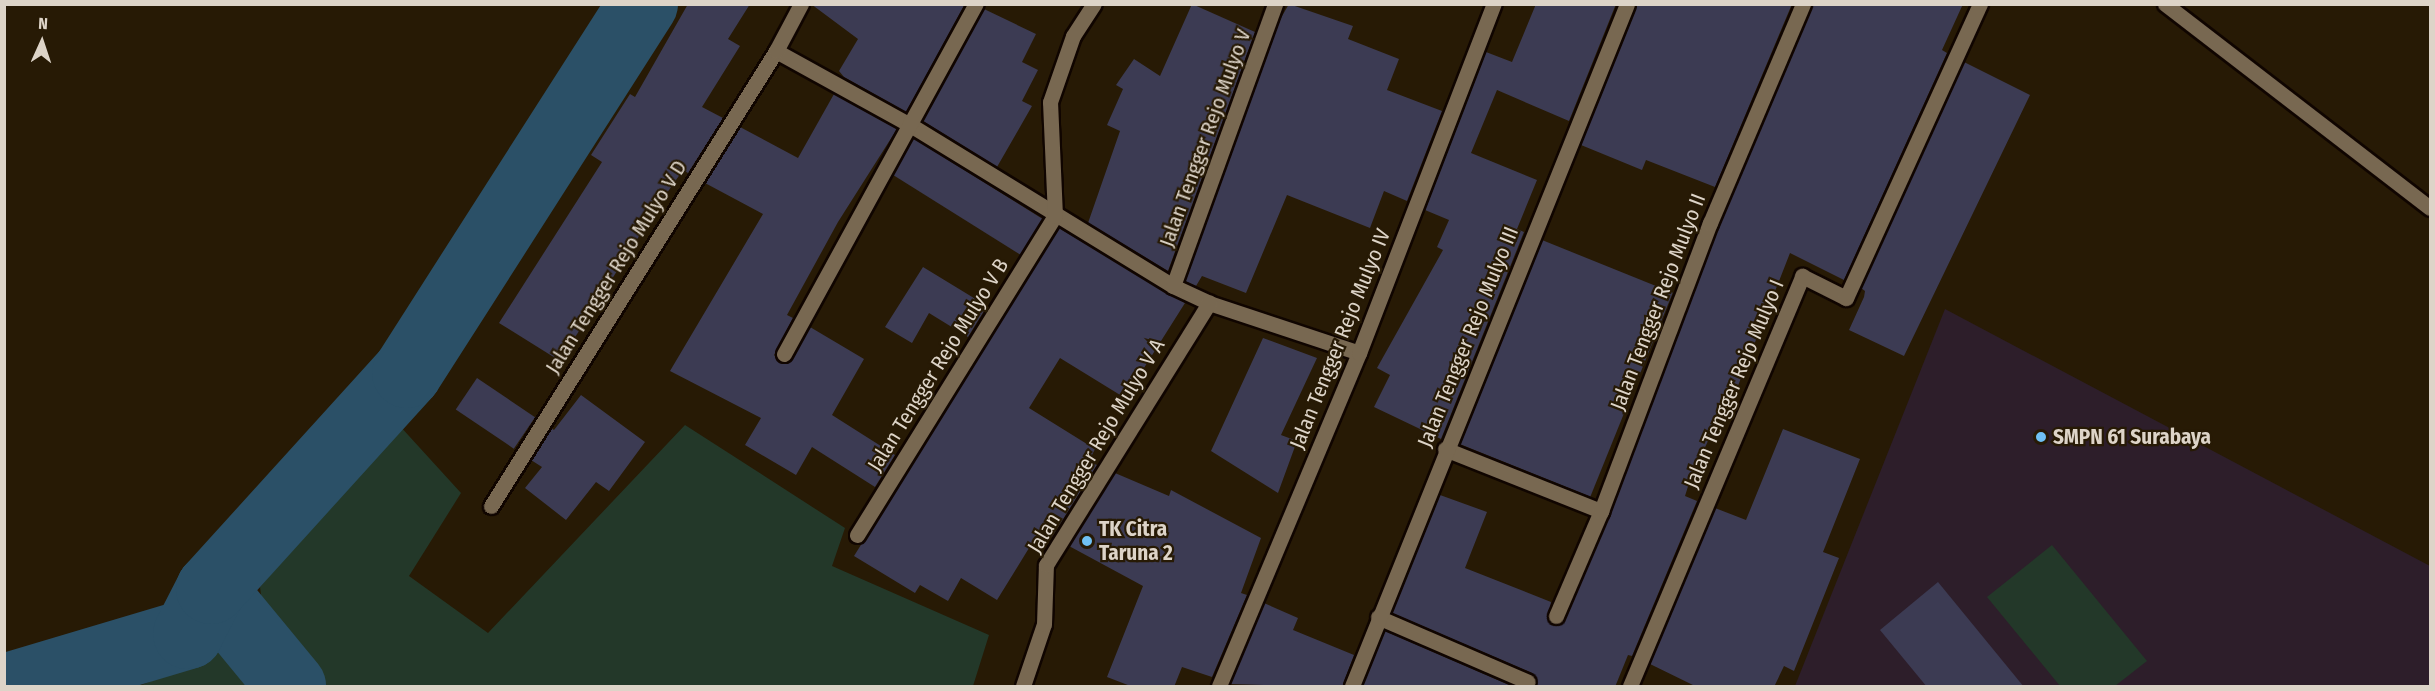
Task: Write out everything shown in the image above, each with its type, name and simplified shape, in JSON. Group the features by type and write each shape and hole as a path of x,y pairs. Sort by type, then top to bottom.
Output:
{"street":[{"name":"Jalan Tengger Rejo Mulyo V D","path":"491,506 776,51 801,4"},
{"path":"784,354 912,126 976,4"},
{"path":"1055,216 1050,102 1073,36 1094,4"},
{"name":"Jalan Tengger Rejo Mulyo V","path":"1173,286 1275,4"},
{"name":"Jalan Tengger Rejo Mulyo IV","path":"1219,687 1359,353 1494,4"},
{"name":"Jalan Tengger Rejo Mulyo III","path":"1352,687 1445,449 1627,4"},
{"name":"Jalan Tengger Rejo Mulyo II","path":"1556,616 1601,511 1710,223 1803,4"},
{"name":"Jalan Tengger Rejo Mulyo I","path":"1630,687 1802,276 1835,295 1846,298 1980,4"},
{"path":"2164,4 2430,208"},
{"path":"776,51 912,126 1055,216 1173,286 1209,303 1359,353"},
{"name":"Jalan Tengger Rejo Mulyo V B","path":"857,535 1055,216"},
{"name":"Jalan Tengger Rejo Mulyo V A","path":"1023,687 1044,624 1046,565 1209,303"},
{"path":"1445,449 1601,511"},
{"path":"1378,617 1528,681"}],"shaded area":[{"name":"SMPN 61 Surabaya","path":"1945,309 2430,566 2430,686 1795,686"}],"green space":[{"path":"399,425 461,493 409,576 488,633 685,425 845,528 832,566 989,635 973,686 318,686 265,626 260,587"},
{"path":"2052,545 2147,661 2115,686 2060,686 1987,597"},
{"path":"224,632 264,686 139,686 206,659"}],"building":[{"path":"688,4 750,4 728,39 740,46 702,107 723,118 688,173 683,170 662,200 560,361 499,323 602,162 591,155 630,94 635,97"},
{"path":"811,4 965,4 906,112 844,77 839,71 858,39"},
{"path":"1192,4 1255,32 1168,271 1088,223 1120,131 1107,125 1123,89 1116,85 1134,59 1160,76"},
{"path":"1289,4 1353,26 1348,39 1399,59 1387,90 1442,111 1407,201 1384,191 1370,228 1287,195 1246,293 1202,276 1196,286 1185,281 1278,23"},
{"path":"1536,4 1616,4 1569,121 1497,90 1471,153 1537,180 1517,229 1524,232 1441,439 1374,407 1390,375 1377,368 1443,250 1437,247 1449,220 1425,210 1486,52 1512,62"},
{"path":"1636,4 1792,4 1715,187 1646,160 1642,170 1581,145"},
{"path":"1813,4 1963,4 1942,50 1947,53 1844,280 1790,253 1723,424 1717,422 1691,477 1685,496 1697,501 1632,656 1628,655 1615,687 1537,687 1532,673 1392,613 1440,495 1487,512 1465,568 1551,602 1548,621 1557,626 1565,620 1610,515 1717,232"},
{"path":"984,9 1036,34 1022,62 1038,70 1022,101 1032,106 997,167 923,121"},
{"path":"1964,62 2030,95 1904,356 1849,330 1864,297 1865,291 1861,288"},
{"path":"834,94 897,129 838,222 787,315 793,318 774,355 780,363 790,362 810,327 864,359 832,415 895,455 875,487 812,447 796,475 745,445 761,418 670,371 763,214 705,183 740,127 798,158"},
{"path":"913,138 1043,219 1020,255 891,174"},
{"path":"1059,228 1185,303 1125,398 1060,358 1029,408 1095,449 1089,461 1097,465 1052,537 1043,531 1040,537 1037,535 997,600 961,578 948,601 920,585 915,593 854,556"},
{"path":"1542,240 1673,293 1590,497 1460,444"},
{"path":"923,267 987,306 968,337 929,313 912,343 885,327"},
{"path":"1263,338 1317,358 1281,435 1297,441 1278,493 1211,451"},
{"path":"477,378 535,417 514,449 456,410"},
{"path":"581,395 645,442 609,491 596,482 566,520 525,488 542,467 531,460 551,428 554,430"},
{"path":"1783,429 1860,459 1823,552 1839,558 1794,671 1784,666 1774,687 1697,687 1650,664 1715,508 1746,520"},
{"path":"1115,473 1169,496 1171,490 1261,538 1241,593 1247,595 1212,677 1182,667 1174,687 1133,687 1107,677 1143,586 1069,546"},
{"path":"1938,582 2024,687 1927,687 1880,630"},
{"path":"1264,603 1298,618 1293,630 1354,655 1342,687 1230,684"},
{"path":"1385,631 1514,687 1362,687"}],"waterway":[{"path":"14,686 188,634 211,589 407,373 643,4"},
{"path":"211,589 291,686"}],"place":[{"name":"SMPN 61 Surabaya","path":"2041,437"},
{"name":"TK Citra Taruna 2","path":"1087,541"}]}
